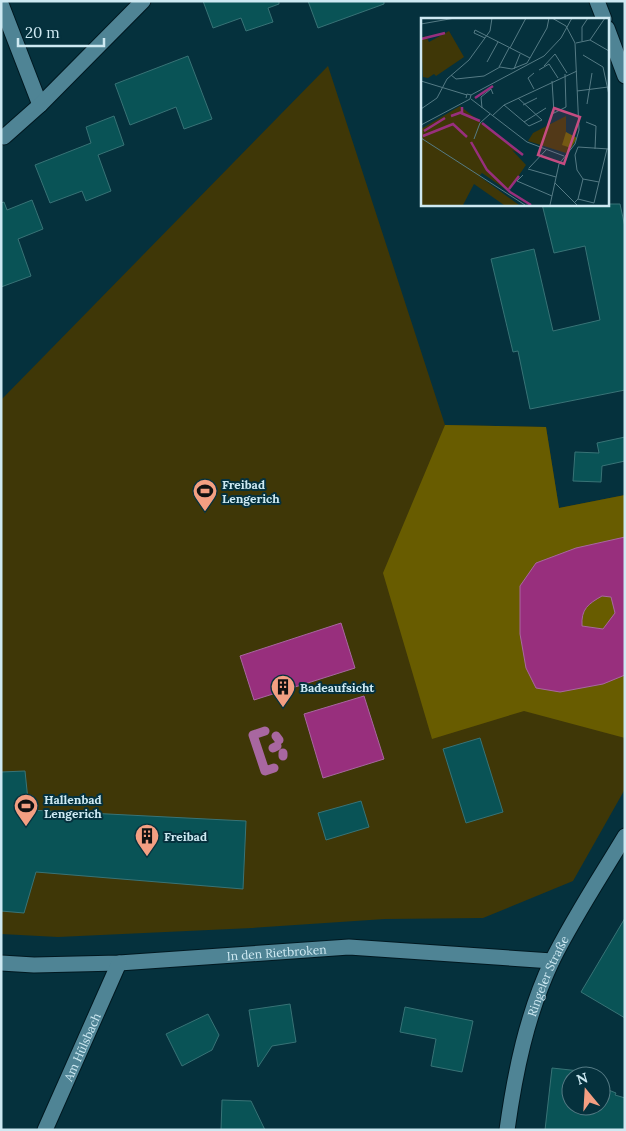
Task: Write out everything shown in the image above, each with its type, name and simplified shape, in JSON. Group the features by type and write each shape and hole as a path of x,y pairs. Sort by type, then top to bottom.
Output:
{"street":[{"path":"4,137 40,105 143,1"},
{"path":"597,1 604,18"},
{"path":"1,4 40,105"},
{"path":"608,31 625,76"},
{"name":"Ringeler Straße","path":"508,1130 513,1087 527,1030 552,961 625,836"},
{"name":"In den Rietbroken","path":"1,963 34,965 119,964 349,947 552,961"},
{"name":"Am Hülsbach","path":"45,1130 119,964"}],"shaded area":[{"name":"Freibad Lengerich","path":"328,66 445,425 546,427 559,508 625,495 625,789 573,881 483,918 385,919 252,928 58,937 1,934 1,400"},
{"path":"445,425 546,427 559,508 625,495 625,738 524,711 432,739 383,573"},
{"path":"625,537 625,675 603,684 560,692 536,688 526,668 520,634 520,586 536,563 576,548","holes":["602,596 611,597 615,613 603,629 582,626 586,608"]},
{"path":"341,623 355,668 254,700 240,656"},
{"path":"364,696 384,759 323,778 304,714"}],"building":[{"path":"203,1 279,1 279,4 268,8 273,22 246,31 241,18 213,28"},
{"path":"308,1 384,1 384,4 318,28"},
{"path":"188,56 212,119 184,129 176,107 130,125 115,84"},
{"path":"114,116 124,145 98,155 111,191 86,201 82,191 50,203 35,165 91,143 86,127"},
{"path":"32,200 43,229 18,239 31,276 1,287 1,203 4,202 7,210"},
{"path":"620,204 625,227 625,390 530,409 518,351 513,352 491,259 534,249 553,331 600,320 585,246 554,253 542,205"},
{"path":"625,437 625,461 602,466 601,482 573,481 575,452 599,453 597,443"},
{"path":"480,738 503,812 466,823 443,749"},
{"name":"Freibad","path":"25,771 29,810 246,821 243,889 36,872 24,913 1,911 1,772"},
{"path":"361,801 369,827 326,840 318,813"},
{"path":"625,918 625,1018 581,992"},
{"path":"290,1004 296,1042 272,1046 258,1067 249,1010"},
{"path":"405,1007 473,1021 462,1072 431,1066 436,1039 400,1032"},
{"path":"208,1014 219,1035 212,1050 182,1066 166,1034"},
{"path":"552,1068 561,1069 561,1116 611,1116 611,1091 616,1093 615,1095 625,1098 625,1130 545,1130"},
{"path":"222,1100 251,1101 265,1130 221,1130"}],"waterway":[{"path":"265,731 253,735 265,771 274,768"},
{"path":"276,736 279,740"},
{"path":"273,748 277,746"}],"place":[{"name":"Freibad Lengerich","path":"205,512"},
{"name":"Badeaufsicht","path":"283,708"},
{"name":"Hallenbad Lengerich","path":"26,827"},
{"name":"Freibad","path":"147,857"}]}
